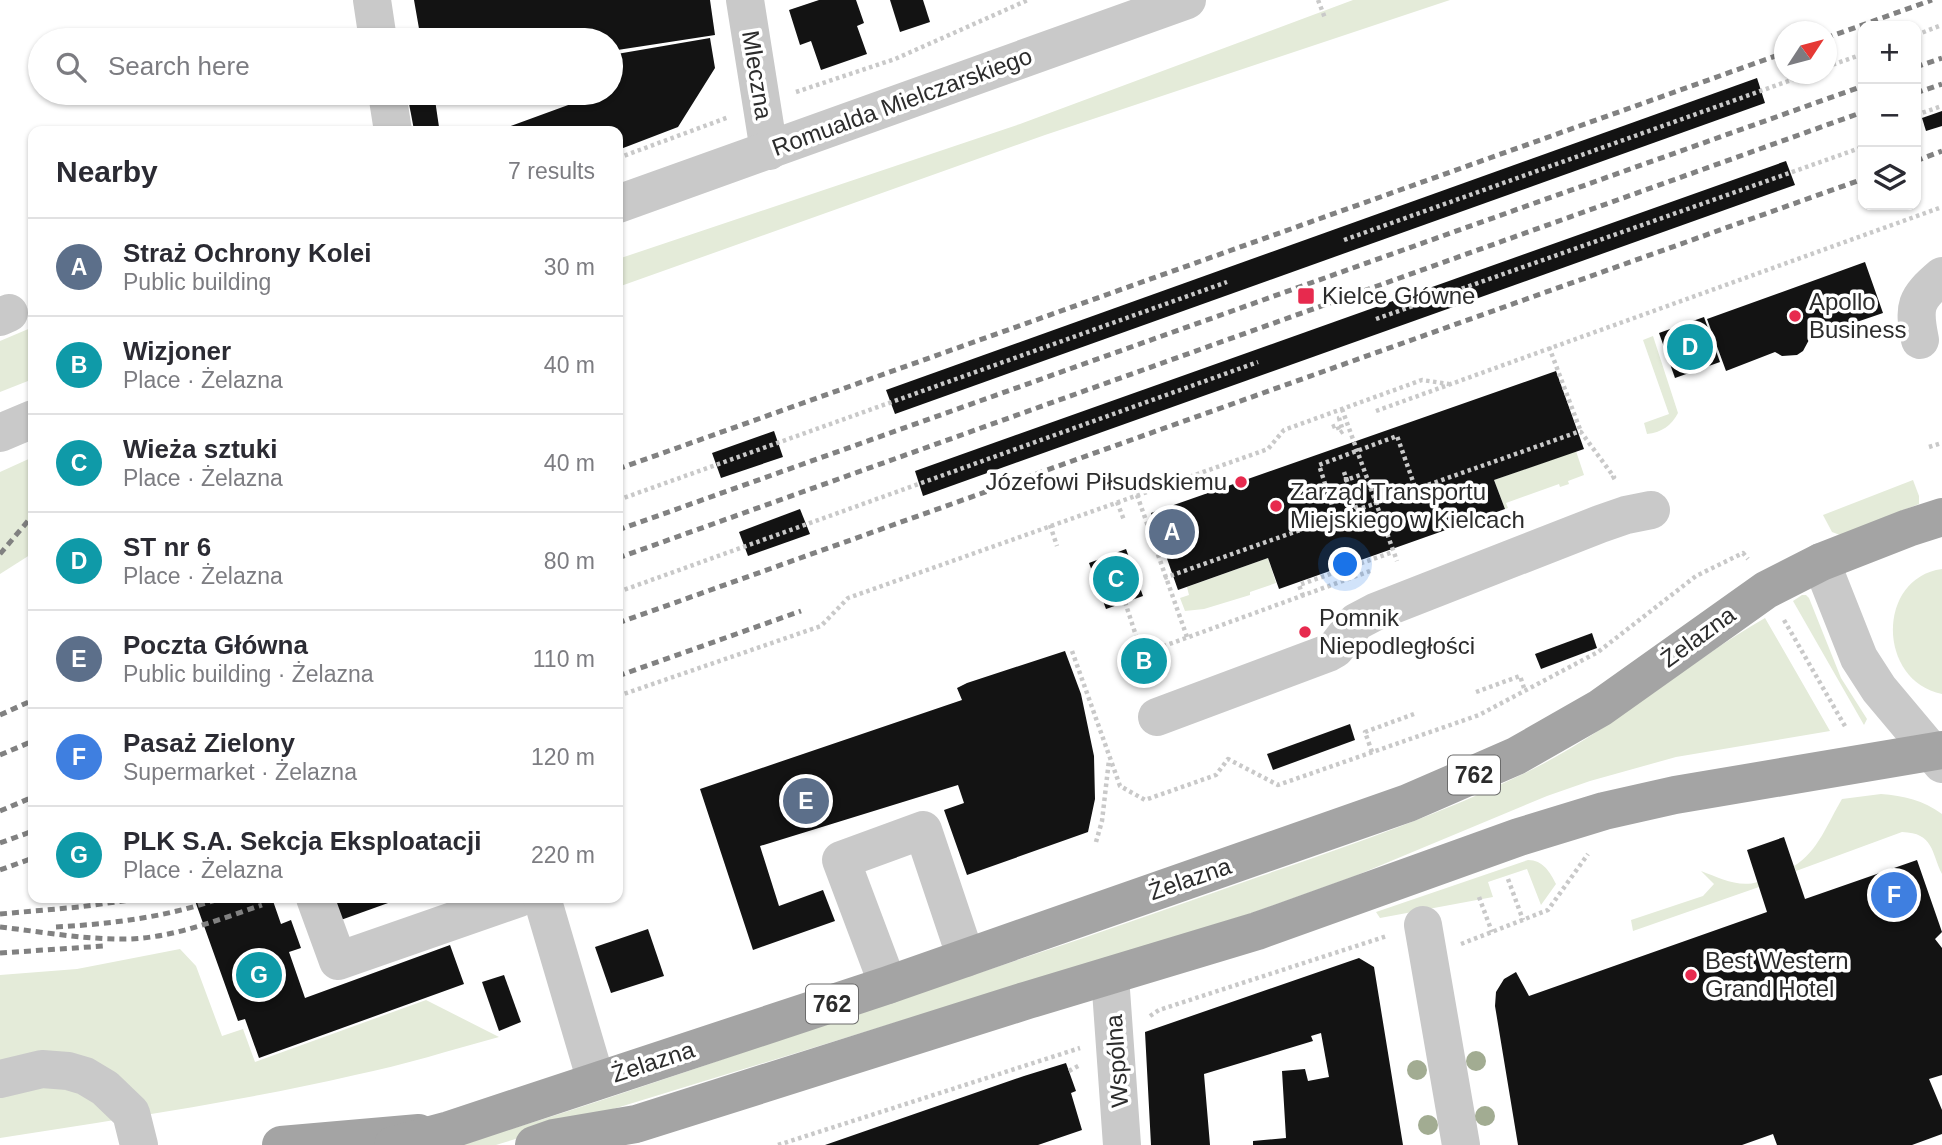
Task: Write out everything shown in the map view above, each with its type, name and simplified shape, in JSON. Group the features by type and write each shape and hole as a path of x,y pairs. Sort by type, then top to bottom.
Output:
{"main road":[{"name":"Żelazna","path":"393,1145 449,1130 888,985 1408,803 1516,756 1600,708 1766,590 1821,562 1942,517"},
{"name":"762","path":"534,1145 554,1138 636,1124 1257,932 1519,837 1604,811 1675,795 1938,755"},
{"path":"599,1145 636,1124"},
{"path":"281,1145 449,1130"}],"street":[{"path":"372,0 376,28"},
{"name":"Mleczna","path":"745,0 769,150"},
{"name":"Romualda Mielczarskiego","path":"623,202 1187,0"},
{"path":"389,105 392,126"},
{"path":"1935,334 1915,315 1918,298 1942,276"},
{"path":"0,433 28,421"},
{"path":"1157,717 1328,653 1335,649 1356,622 1375,612 1600,524 1651,510"},
{"path":"1821,562 1859,658 1879,690 1938,755"},
{"path":"888,985 841,860 923,830 966,958"},
{"path":"317,903 338,961 505,903"},
{"path":"543,903 596,1081"},
{"path":"1426,940 1461,1145"},
{"name":"Wspólna","path":"1110,976 1122,1145"},
{"path":"0,1079 42,1069 68,1071 85,1076 104,1088 131,1113 139,1145"}],"path":[{"path":"623,156 895,59 1028,0"},
{"path":"1318,0 1325,18"},
{"path":"1921,33 1942,25"},
{"path":"1837,63 1858,56"},
{"path":"1344,240 1780,84"},
{"path":"1921,113 1942,106"},
{"path":"1376,320 1858,149"},
{"path":"1376,411 1942,207"},
{"path":"623,498 1227,282"},
{"path":"1549,347 1581,432 1614,477 1601,482"},
{"path":"623,590 1258,362"},
{"path":"623,694 821,626 848,598 1268,449 1284,430 1422,380 1449,384"},
{"path":"1342,409 1397,561"},
{"path":"1164,578 1581,432"},
{"path":"1336,518 1319,465 1397,436 1416,490"},
{"path":"1929,447 1942,443"},
{"path":"1357,511 1343,472 1346,480 1363,474"},
{"path":"1137,495 1186,637"},
{"path":"1117,502 1124,520"},
{"path":"1050,525 1057,546"},
{"path":"1303,596 1299,585 1393,552"},
{"path":"1072,651 1119,786 1144,800 1216,775 1228,758 1278,785 1479,715 1598,652 1696,576 1743,553"},
{"path":"1385,566 1410,556"},
{"path":"1125,602 1142,654 1374,570"},
{"path":"1778,609 1846,728"},
{"path":"1476,691 1520,676 1525,691"},
{"path":"1372,752 1365,732 1414,714"},
{"path":"1096,842 1102,821 1109,758"},
{"path":"1145,1021 1159,1010 1426,940 1492,932 1523,920 1508,878"},
{"path":"1479,897 1492,932"},
{"path":"778,1145 1079,1047 1086,1053"}],"green space":[{"path":"1353,0 1450,0 1045,135 623,285 623,257 1020,124"},
{"path":"28,329 28,381 0,392 0,341"},
{"path":"1653,336 1678,413 1666,428 1647,434 1644,423 1669,414 1643,340"},
{"path":"1576,451 1584,475 1568,481 1569,484 1560,487 1559,484 1506,503 1508,508 1505,509 1494,480"},
{"path":"28,459 28,556 0,574 0,472"},
{"path":"1913,480 1919,504 1840,535 1832,532 1823,515"},
{"path":"1268,558 1276,583 1250,592 1250,595 1204,609 1185,611 1180,598 1189,595 1187,587"},
{"path":"1942,569 1942,694 1921,685 1905,670 1896,651 1893,630 1896,609 1905,590 1920,576"},
{"path":"1802,595 1809,598 1841,678 1867,719 1864,725 1793,601"},
{"path":"1765,618 1830,731 1676,757 1590,781 1547,796 1355,876 1249,914 496,1145 458,1145 641,1087 1064,945 1433,814 1500,785 1563,753"},
{"path":"1881,794 1913,800 1942,814 1942,874 1926,840 1912,833 1902,832 1796,871 1794,866 1816,845 1842,799"},
{"path":"1528,860 1542,864 1556,884 1541,905 1527,869 1488,882 1493,897 1380,918 1376,912"},
{"path":"1701,871 1736,883 1758,882 1759,887 1633,931 1631,920 1703,896 1714,884"},
{"path":"180,949 196,966 222,1036 243,1029 255,1062 426,1000 499,1037 391,1067 267,1094 0,1138 0,975 77,969"}],"building":[{"path":"414,0 710,0 715,35 623,49 623,28 419,28"},
{"path":"819,0 856,0 864,23 857,26 867,54 821,70 811,41 800,45 789,10"},
{"path":"890,0 923,0 930,22 900,32"},
{"path":"710,38 715,68 678,127 623,148 623,126 511,126 568,105 623,105 623,53"},
{"path":"1757,78 1765,103 895,414 886,390"},
{"path":"409,105 436,105 439,126 413,126"},
{"path":"1942,111 1942,126 1926,131 1922,118"},
{"path":"1786,161 1795,185 923,496 915,471"},
{"name":"Apollo Business","path":"1865,262 1883,313 1810,338 1803,351 1797,355 1782,356 1775,352 1726,371 1707,319"},
{"path":"1704,317 1720,362 1675,378 1659,333"},
{"path":"1556,371 1584,449 1494,480 1505,509 1279,589 1268,558 1178,590 1151,513"},
{"path":"774,431 783,457 721,478 712,453"},
{"path":"800,509 810,534 748,556 739,532"},
{"path":"1126,549 1143,596 1106,609 1089,563"},
{"path":"1592,633 1597,648 1541,669 1535,654"},
{"path":"1065,651 1081,694 1094,756 1095,799 1088,832 967,875 944,810 964,803 958,785 760,846 779,906 823,890 835,921 753,950 700,789 962,700 957,688 967,683"},
{"path":"1350,724 1355,740 1273,770 1267,754"},
{"path":"1784,837 1805,899 1917,860 1942,932 1935,939 1942,948 1942,1075 1929,1079 1942,1110 1942,1134 1912,1145 1777,1145 1773,1134 1742,1145 1518,1145 1495,1006 1496,992 1504,979 1516,972 1529,996 1767,912 1747,850"},
{"path":"196,903 274,903 281,924 291,920 301,948 289,952 305,998 450,945 464,984 259,1058 245,1019 238,1021"},
{"path":"331,903 388,903 338,921"},
{"path":"648,929 664,976 611,993 595,947"},
{"path":"1359,958 1374,967 1403,1145 1253,1145 1253,1141 1286,1138 1282,1071 1305,1069 1308,1081 1329,1077 1321,1033 1311,1036 1313,1041 1204,1074 1210,1145 1151,1145 1145,1032"},
{"path":"504,975 521,1022 499,1031 482,982"},
{"path":"1066,1063 1076,1091 1071,1093 1082,1130 1038,1145 825,1145 1024,1076"}],"railway":[{"path":"1837,34 1932,0"},
{"path":"623,467 1774,57"},
{"path":"1921,65 1942,58"},
{"path":"1921,91 1942,84"},
{"path":"623,528 1858,88"},
{"path":"623,556 1858,114"},
{"path":"1921,159 1942,151"},
{"path":"623,621 1858,181"},
{"path":"0,554 28,521"},
{"path":"623,674 801,611"},
{"path":"0,715 28,702"},
{"path":"0,755 28,743"},
{"path":"0,811 28,799"},
{"path":"0,843 28,833"},
{"path":"0,870 28,860"},
{"path":"0,914 108,903"},
{"path":"56,927 139,918 207,903"},
{"path":"0,927 81,937 147,938 181,931 262,905"},
{"path":"0,953 104,946"}],"place":[{"name":"Kielce Główne","path":"1306,296"},
{"name":"Apollo Business","path":"1795,316"},
{"name":"ST nr 6","path":"1690,347"},
{"name":"Józefowi Piłsudskiemu","path":"1241,482"},
{"name":"Zarząd Transportu Miejskiego w Kielcach","path":"1276,506"},
{"name":"Straż Ochrony Kolei","path":"1172,532"},
{"name":"Wieża sztuki","path":"1116,579"},
{"name":"Pomnik Niepodległości","path":"1305,632"},
{"name":"Wizjoner","path":"1144,661"},
{"name":"Poczta Główna","path":"806,801"},
{"name":"Pasaż Zielony","path":"1894,895"},
{"name":"PLK S.A. Sekcja Eksploatacji","path":"259,975"},
{"name":"Best Western Grand Hotel","path":"1691,975"}]}
